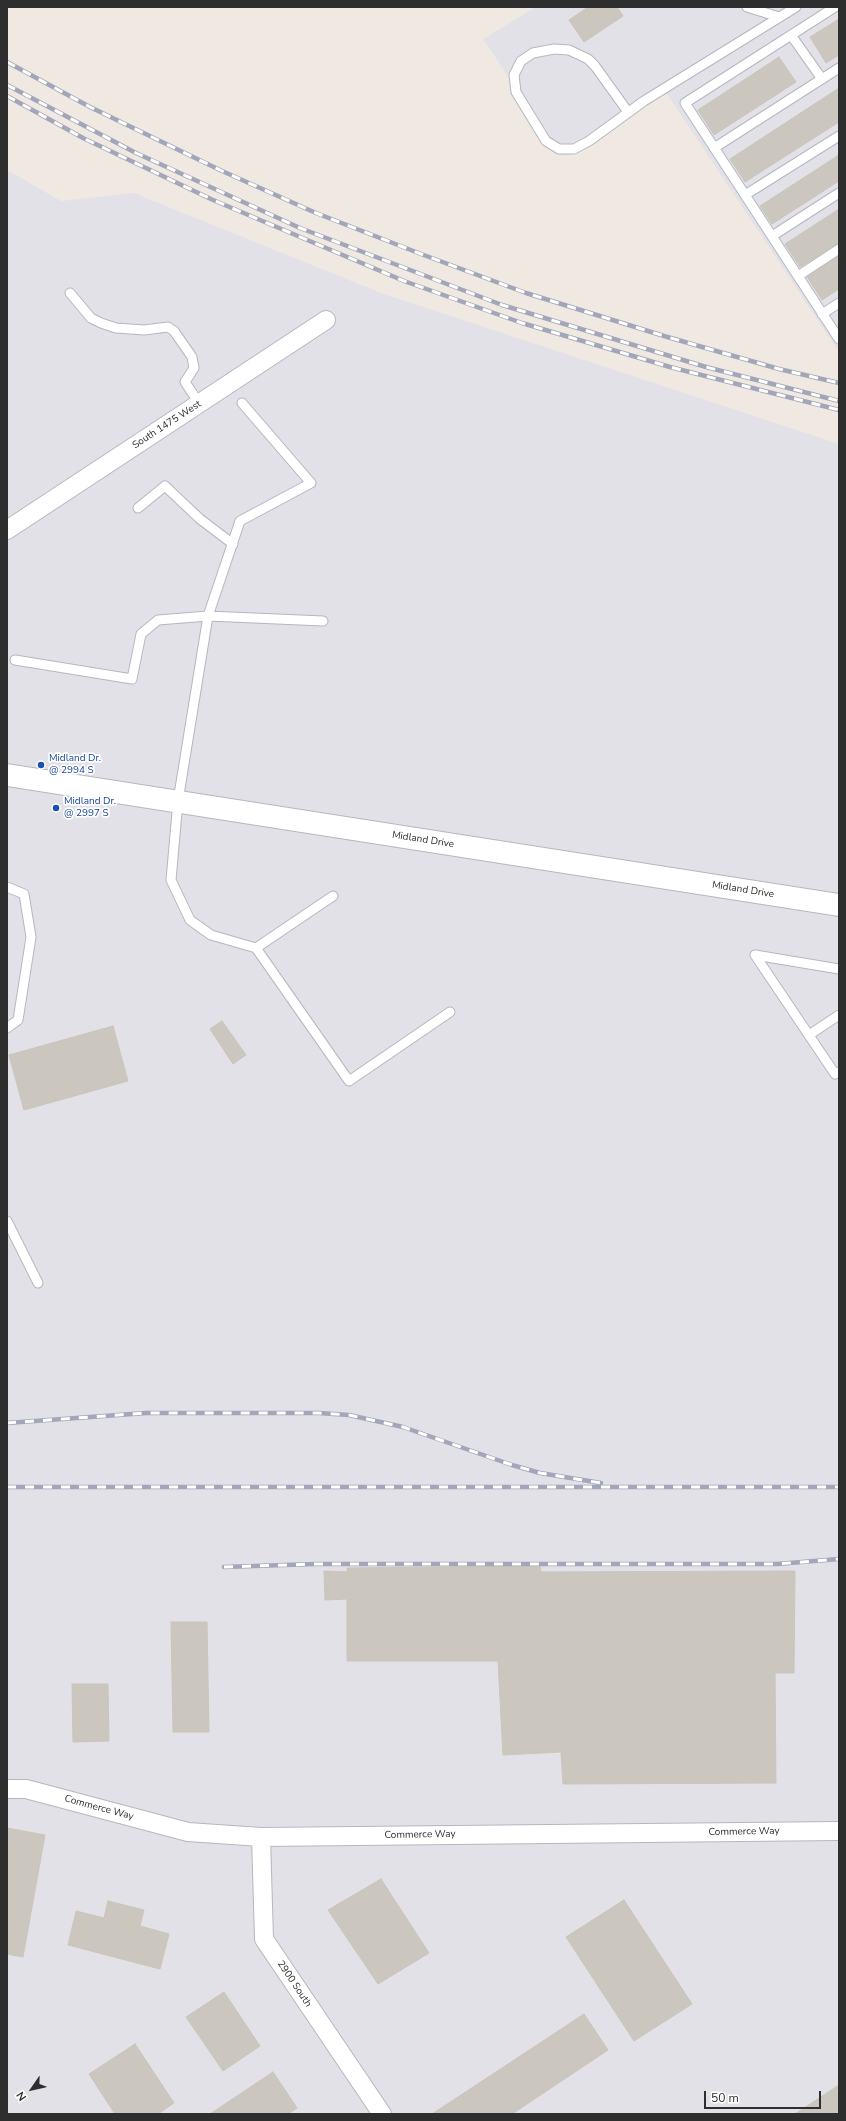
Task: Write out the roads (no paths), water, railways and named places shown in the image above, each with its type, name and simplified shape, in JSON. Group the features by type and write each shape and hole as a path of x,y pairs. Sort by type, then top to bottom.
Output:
{"street":[{"name":"South 1475 West","path":"7,530 326,320"},
{"name":"Midland Drive","path":"7,775 839,905"},
{"name":"Commerce Way","path":"7,1789 26,1788 188,1832 262,1837 839,1831"},
{"name":"2900 South","path":"262,1837 264,1939 382,2114"}],"lane":[{"path":"747,7 779,17"},
{"path":"628,112 595,66 588,60 569,50 554,49 533,53 521,61 514,74 516,92 546,141 559,149 568,150 580,147 628,112 796,7"},
{"path":"835,7 685,103 839,339"},
{"path":"791,35 822,79"},
{"path":"714,148 839,68"},
{"path":"745,196 839,136"},
{"path":"772,236 839,193"},
{"path":"798,276 839,249"},
{"path":"70,293 91,318 101,323 116,328 144,330 168,327 174,331 192,357 194,368 185,382 199,403"},
{"path":"822,314 839,303"},
{"path":"242,404 311,483 240,521 208,616 178,801 171,880 190,920 211,935 256,948 349,1081 450,1012"},
{"path":"138,508 164,486 200,519 233,544"},
{"path":"15,660 132,679 141,634 158,620 208,616 323,621"},
{"path":"7,887 24,894 31,937 18,1020 7,1028"},
{"path":"256,948 333,896"},
{"path":"839,969 755,955 835,1074 839,1072"},
{"path":"809,1035 839,1015"},
{"path":"7,1221 38,1283"}],"railway":[{"path":"7,62 90,107 222,171 316,213 421,254 526,293 664,336 779,369 839,383"},
{"path":"7,85 136,153 300,228 502,305 706,367 839,401"},
{"path":"7,96 83,138 213,200 404,281 522,323 670,367 839,410"},
{"path":"7,1423 146,1413 319,1413 349,1415 403,1427 512,1465 540,1473 601,1483"},
{"path":"7,1487 839,1487"},
{"path":"224,1567 315,1564 777,1564 839,1559"}],"place":[{"name":"Midland Dr. @ 2994 S","path":"41,765"},
{"name":"Midland Dr. @ 2997 S","path":"56,808"}]}
